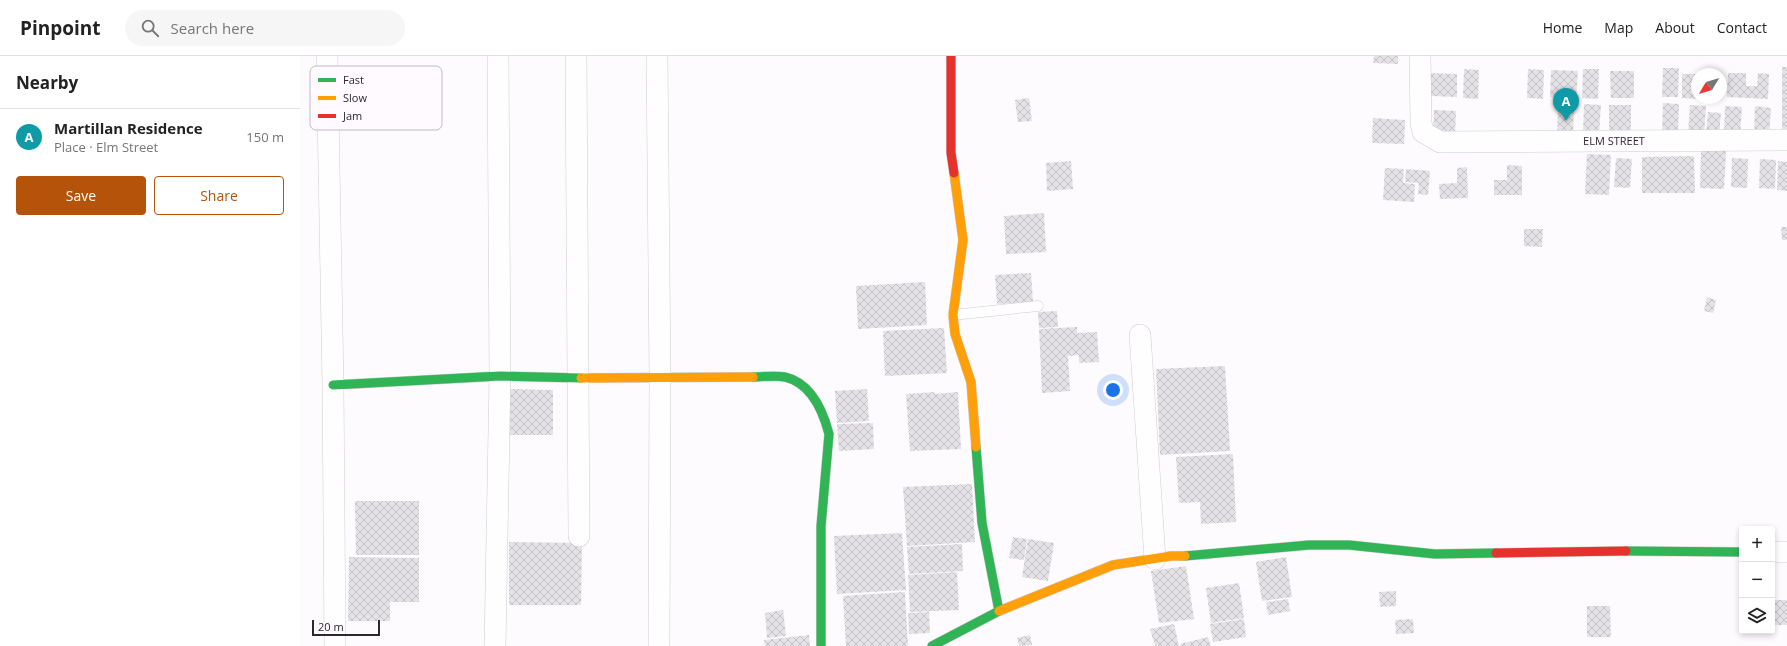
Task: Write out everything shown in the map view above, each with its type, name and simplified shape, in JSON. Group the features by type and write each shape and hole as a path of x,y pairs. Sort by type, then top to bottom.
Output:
{"street":[{"path":"327,56 327,66"},
{"path":"495,646 500,376 498,56"},
{"path":"576,56 579,536"},
{"path":"657,56 660,378 659,646"},
{"path":"951,56 951,153 960,209 963,240 953,314 955,334 971,382 982,524 999,611"},
{"name":"ELM STREET","path":"1420,56 1421,123 1423,132 1440,142 1787,140"},
{"path":"328,130 333,385 335,646"},
{"path":"1140,335 1155,559"},
{"path":"333,385 500,376 579,378 784,377 794,380 817,402 826,419 829,434 821,526 821,646"},
{"path":"932,646 999,611 1114,565 1155,559 1308,545 1349,545 1435,554 1618,551 1739,552"},
{"path":"1775,552 1787,552"}],"lane":[{"path":"953,314 1038,306"}],"building":[{"path":"1374,56 1398,56 1398,64 1373,63"},
{"path":"1782,67 1787,67 1787,132 1782,132"},
{"path":"1663,68 1679,68 1678,97 1662,97"},
{"path":"1464,69 1479,70 1478,99 1463,98"},
{"path":"1528,69 1544,70 1543,99 1527,98"},
{"path":"1583,69 1599,69 1598,99 1582,98"},
{"path":"1551,70 1578,71 1576,99 1550,97"},
{"path":"1610,71 1634,71 1634,98 1611,98"},
{"path":"1431,73 1457,74 1457,97 1431,96"},
{"path":"1728,73 1746,73 1746,86 1757,86 1758,73 1769,74 1768,99 1727,97"},
{"path":"1682,74 1691,74 1691,99 1682,98"},
{"path":"1029,98 1032,121 1018,122 1015,100"},
{"path":"1663,103 1679,104 1678,133 1662,132"},
{"path":"1584,104 1601,105 1599,134 1583,133"},
{"path":"1609,105 1631,105 1631,135 1609,135"},
{"path":"1690,105 1706,106 1704,135 1688,134"},
{"path":"1558,106 1574,107 1573,135 1557,135"},
{"path":"1725,106 1742,107 1740,135 1724,135"},
{"path":"1755,106 1771,108 1769,136 1754,136"},
{"path":"1434,110 1456,111 1455,136 1433,135"},
{"path":"1708,112 1721,113 1719,137 1706,136"},
{"path":"1373,118 1405,120 1404,144 1372,143"},
{"path":"1701,150 1726,151 1724,189 1700,188"},
{"path":"1587,154 1611,155 1609,195 1585,194"},
{"path":"1694,156 1695,193 1642,193 1642,157"},
{"path":"1616,158 1632,159 1630,188 1614,187"},
{"path":"1732,158 1748,159 1747,188 1731,187"},
{"path":"1760,159 1776,160 1775,189 1759,188"},
{"path":"1071,161 1073,189 1047,191 1046,163"},
{"path":"1778,161 1787,162 1787,191 1777,190"},
{"path":"1507,165 1522,166 1522,195 1494,195 1494,180 1507,180"},
{"path":"1467,167 1468,198 1440,199 1439,184 1457,183 1457,168"},
{"path":"1385,168 1404,169 1403,183 1415,184 1414,202 1383,200"},
{"path":"1406,169 1430,171 1428,195 1418,194 1419,183 1405,182"},
{"path":"1044,213 1046,252 1006,254 1004,216"},
{"path":"1781,227 1787,227 1787,240 1782,240"},
{"path":"1524,229 1543,229 1542,247 1524,246"},
{"path":"1031,273 1033,302 997,304 995,275"},
{"path":"925,282 927,325 858,329 856,286"},
{"path":"1707,297 1716,300 1713,313 1704,311"},
{"path":"1057,311 1058,327 1039,328 1038,312"},
{"path":"1077,327 1077,333 1097,332 1099,362 1079,363 1079,355 1068,356 1070,391 1042,393 1039,329"},
{"path":"944,328 947,373 885,376 883,331"},
{"path":"1225,366 1230,451 1160,455 1156,369"},
{"path":"510,389 553,390 553,435 509,435"},
{"path":"867,389 869,421 837,423 835,391"},
{"path":"935,392 935,394 958,392 961,449 910,451 906,394"},
{"path":"873,423 874,449 839,451 837,424"},
{"path":"1233,454 1236,522 1201,524 1200,502 1179,503 1176,457"},
{"path":"972,484 975,542 907,546 903,487"},
{"path":"355,501 419,501 419,555 356,555"},
{"path":"902,533 906,590 837,594 834,536"},
{"path":"1013,537 1027,539 1024,560 1009,558"},
{"path":"1028,539 1054,543 1048,581 1022,577"},
{"path":"509,542 582,543 581,605 509,605"},
{"path":"962,544 963,571 909,574 907,547"},
{"path":"349,557 419,558 419,602 390,602 390,621 348,621"},
{"path":"1286,557 1292,597 1262,601 1256,562"},
{"path":"1186,566 1194,619 1159,623 1151,571"},
{"path":"957,572 959,610 910,612 908,575"},
{"path":"1239,583 1244,618 1211,623 1206,588"},
{"path":"1396,591 1396,606 1380,607 1379,592"},
{"path":"905,592 908,646 846,646 843,596"},
{"path":"1288,599 1290,611 1268,615 1266,602"},
{"path":"1775,600 1787,600 1787,625 1775,625"},
{"path":"1587,606 1610,606 1611,637 1587,637"},
{"path":"783,610 786,636 767,638 765,613"},
{"path":"929,612 930,633 909,634 908,613"},
{"path":"1244,619 1246,637 1213,642 1210,624"},
{"path":"1413,619 1414,633 1396,634 1395,620"},
{"path":"1174,624 1179,646 1155,646 1150,629"},
{"path":"809,635 810,646 765,646 764,640"},
{"path":"1030,635 1032,645 1019,646 1017,638"},
{"path":"1208,637 1211,646 1180,646 1180,644"}],"traffic: fast":[{"path":"333,385 500,376 581,378"},
{"path":"753,377 785,377 802,385 809,392 819,407 829,434 821,526 821,646"},
{"path":"932,646 999,611 982,523 976,447"},
{"path":"1185,556 1309,545 1349,545 1435,554 1496,553"},
{"path":"1626,551 1739,552"}],"traffic: slow":[{"path":"954,173 963,240 953,315 955,334 971,382 976,447"},
{"path":"581,378 753,377"},
{"path":"999,611 1113,565 1171,556 1185,556"}],"traffic: jam":[{"path":"951,56 951,153 954,173"},
{"path":"1496,553 1626,551"}],"place":[{"name":"Martillan Residence","path":"1566,121"}]}
